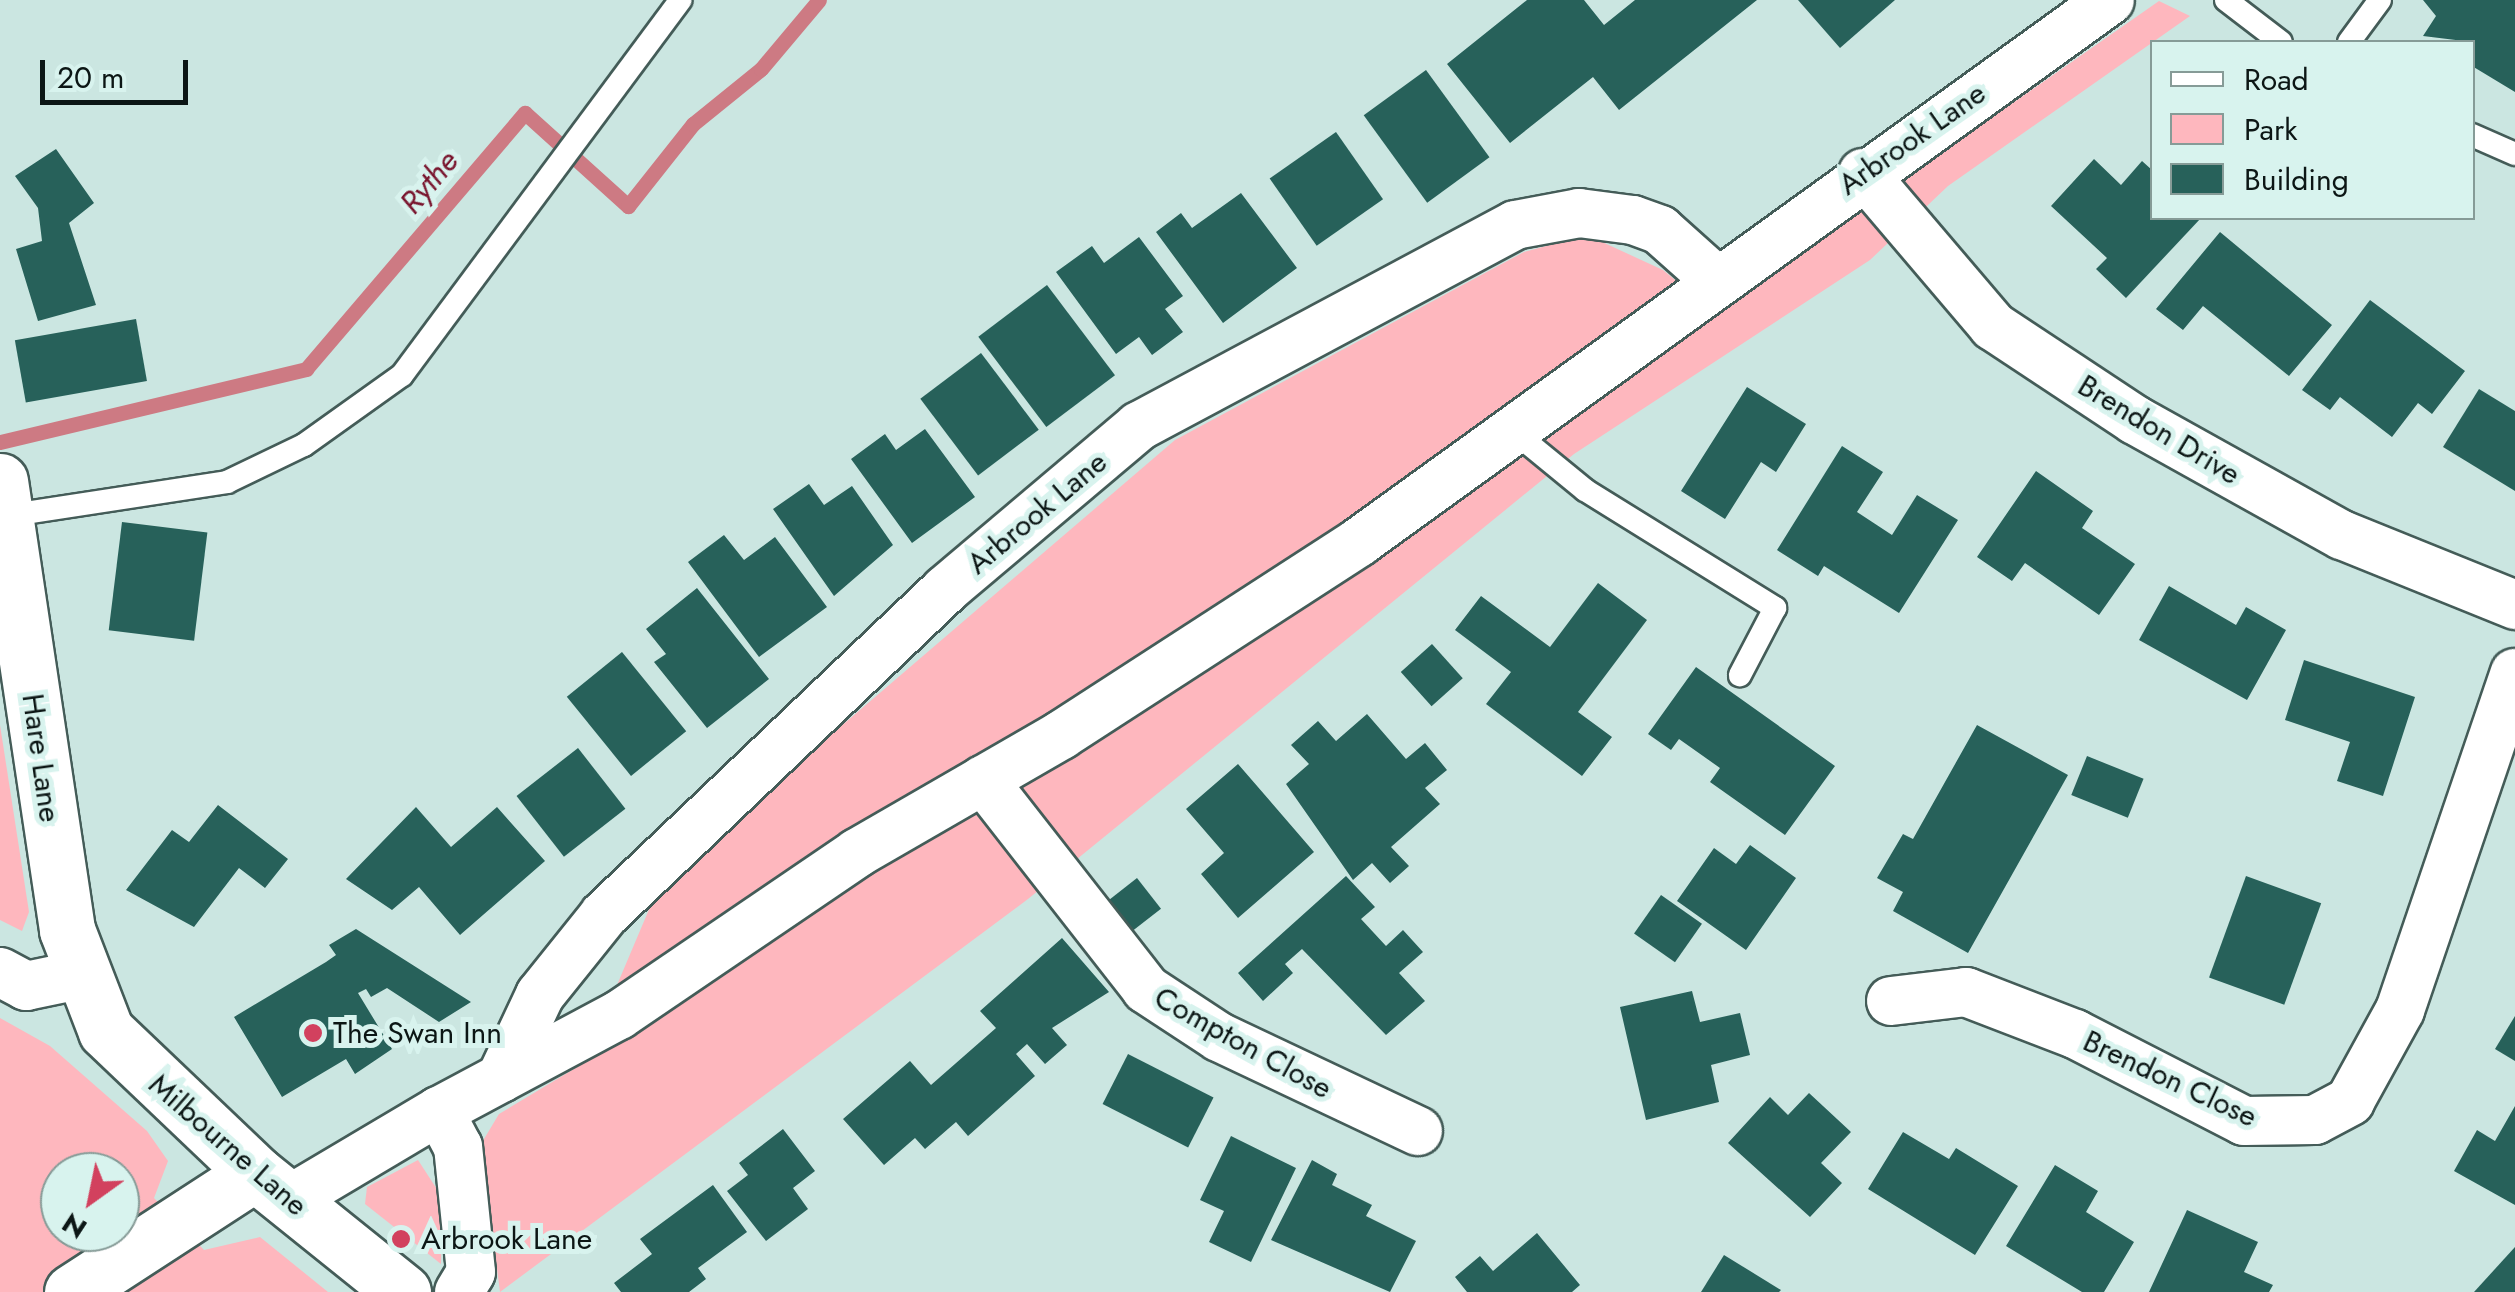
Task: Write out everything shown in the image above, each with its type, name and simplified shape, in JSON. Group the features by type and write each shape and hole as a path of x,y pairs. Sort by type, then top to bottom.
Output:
{"street":[{"name":"Arbrook Lane","path":"272,1187 439,1112 618,1015 857,853 983,780 1360,542 1863,173 2110,0"},
{"name":"Brendon Drive","path":"1863,173 1992,326 2135,420 2342,534 2515,605"},
{"name":"Arbrook Lane","path":"501,1078 540,996 604,915 945,590 1139,426 1514,224 1579,213 1633,220 1660,230 1717,281"},
{"name":"Hare Lane","path":"3,499 80,976"},
{"name":"Brendon Close","path":"1891,1001 1966,992 2075,1034 2244,1121 2315,1120 2350,1101 2400,1010 2515,673"},
{"name":"Compton Close","path":"983,780 1146,989 1219,1037 1418,1130"},
{"path":"0,972 26,986 80,976"},
{"name":"Milbourne Lane","path":"80,976 106,1031 272,1187 402,1292"},
{"path":"439,1112 460,1165 472,1272 459,1292"},
{"path":"72,1292 272,1187"}],"lane":[{"path":"3,499 228,482 304,445 402,375 480,280 546,176 680,0"},
{"path":"2226,0 2277,40"},
{"path":"2350,40 2380,0"},
{"path":"2475,136 2515,154"},
{"path":"1513,431 1584,490 1775,608 1740,675"}],"green space":[{"path":"2159,1 2190,16 2156,40 2150,40 2150,44 1948,186 1870,260 1574,454 1028,899 500,1292 481,1144 499,1114 584,1063 653,900 727,824 1175,440 1524,252 1587,235 1663,270 1714,312"},
{"path":"0,725 29,912 22,931 0,920"},
{"path":"0,1018 50,1046 147,1131 168,1161 154,1198 204,1250 260,1237 328,1292 0,1292"},
{"path":"418,1160 442,1197 441,1264 365,1204 367,1187"}],"building":[{"path":"1527,0 1584,0 1604,25 1635,0 1757,0 1619,110 1593,77 1510,143 1447,64"},
{"path":"1798,0 1895,0 1840,48"},
{"path":"2423,0 2515,0 2515,92 2475,68 2475,40 2423,36 2436,16"},
{"path":"1426,70 1489,157 1427,203 1364,115"},
{"path":"1336,132 1383,199 1317,246 1270,178"},
{"path":"56,149 94,203 69,223 96,305 38,321 16,249 42,241 38,208 15,176"},
{"path":"2094,159 2121,185 2142,161 2150,168 2150,220 2199,220 2126,298 2096,269 2107,258 2051,206"},
{"path":"1241,193 1297,268 1223,323 1156,232 1181,213 1192,228"},
{"path":"2220,232 2332,325 2289,376 2203,306 2183,330 2156,309"},
{"path":"1139,237 1183,296 1165,309 1183,332 1152,355 1139,337 1116,354 1056,272 1092,246 1104,263"},
{"path":"1047,285 1115,375 1046,427 978,337"},
{"path":"2370,300 2465,371 2432,414 2418,403 2392,437 2340,397 2330,410 2302,390"},
{"path":"136,319 147,381 26,402 15,340"},
{"path":"981,353 1039,430 978,475 920,399"},
{"path":"1747,387 1806,424 1776,472 1761,462 1725,519 1681,491"},
{"path":"2479,389 2515,411 2515,491 2443,447"},
{"path":"925,429 975,497 912,543 851,459 885,434 896,450"},
{"path":"1842,446 1883,472 1857,512 1892,535 1917,495 1958,520 1899,613 1824,566 1818,576 1777,550"},
{"path":"2036,471 2093,511 2082,528 2135,564 2099,615 2025,563 2012,581 1977,557"},
{"path":"809,484 824,505 852,486 893,545 834,596 773,509"},
{"path":"122,522 207,532 194,641 109,630"},
{"path":"724,535 744,560 775,537 827,607 759,657 688,562"},
{"path":"1598,583 1647,620 1578,712 1612,737 1582,776 1486,704 1511,672 1455,630 1481,596 1550,647"},
{"path":"2169,586 2236,625 2246,607 2286,630 2247,700 2139,640"},
{"path":"697,588 769,679 707,728 654,662 666,654 646,629"},
{"path":"1432,644 1463,678 1432,706 1401,672"},
{"path":"622,652 686,731 631,776 567,697"},
{"path":"2304,660 2415,697 2383,796 2337,781 2350,742 2285,720"},
{"path":"1696,667 1835,766 1785,835 1710,782 1720,768 1679,739 1671,750 1648,734"},
{"path":"1367,714 1406,759 1425,743 1447,770 1425,788 1440,804 1391,847 1409,866 1390,883 1372,863 1353,880 1286,784 1309,764 1291,745 1318,721 1336,741"},
{"path":"1977,725 2068,775 1968,953 1893,911 1903,892 1877,878 1903,834 1913,839"},
{"path":"578,748 625,809 564,857 517,796"},
{"path":"2087,756 2144,779 2128,818 2071,795"},
{"path":"1238,764 1314,852 1238,918 1201,874 1224,853 1186,809"},
{"path":"218,805 288,859 265,888 239,868 194,927 126,890 172,830 189,842"},
{"path":"416,807 451,847 497,807 545,861 460,935 419,887 392,910 346,879"},
{"path":"1750,845 1796,878 1746,950 1677,901 1714,848 1736,864"},
{"path":"1346,876 1375,907 1361,919 1386,946 1403,930 1423,952 1399,973 1425,1001 1386,1035 1302,949 1285,964 1293,973 1263,1001 1238,973"},
{"path":"2246,876 2321,903 2284,1005 2209,977"},
{"path":"1137,878 1161,909 1129,933 1105,903"},
{"path":"1661,895 1702,924 1675,962 1634,934"},
{"name":"The Swan Inn","path":"356,929 471,1002 439,1022 387,988 371,997 366,989 358,993 392,1049 355,1074 346,1059 282,1097 234,1017 336,955 329,945"},
{"path":"1062,938 1109,992 1052,1028 1067,1045 1045,1064 1027,1044 1016,1054 1035,1076 968,1136 956,1122 925,1149 915,1138 884,1165 843,1119 910,1061 931,1085 996,1028 980,1011"},
{"path":"1692,991 1700,1022 1740,1013 1750,1055 1711,1065 1719,1102 1646,1120 1620,1007"},
{"path":"2515,1016 2515,1061 2495,1049"},
{"path":"1128,1054 1214,1098 1188,1147 1103,1104"},
{"path":"1809,1093 1851,1132 1821,1163 1842,1183 1810,1217 1728,1143 1770,1097 1788,1115"},
{"path":"2515,1106 2515,1205 2454,1171 2477,1130 2495,1141"},
{"path":"783,1129 815,1171 793,1188 808,1209 766,1241 727,1191 748,1175 739,1163"},
{"path":"1903,1132 1949,1159 1956,1148 2018,1186 1975,1255 1868,1189"},
{"path":"1231,1136 1296,1168 1251,1262 1209,1242 1224,1211 1200,1200"},
{"path":"1312,1160 1337,1174 1332,1185 1372,1205 1366,1216 1416,1241 1390,1292 1271,1240"},
{"path":"2055,1165 2098,1191 2086,1212 2134,1242 2104,1292 2082,1292 2006,1246"},
{"path":"713,1185 747,1232 698,1268 706,1279 689,1292 621,1292 614,1283 652,1254 640,1239"},
{"path":"2187,1210 2258,1242 2244,1272 2273,1285 2269,1292 2149,1292"},
{"path":"1537,1233 1580,1285 1572,1292 1467,1292 1455,1277 1480,1256 1493,1271"},
{"path":"2515,1247 2515,1292 2474,1292"},
{"path":"1724,1255 1781,1290 1701,1292"}],"waterway":[{"name":"Rythe","path":"0,442 306,369 525,113 628,206 693,124 761,69 819,0"}],"place":[{"name":"The Swan Inn","path":"313,1033"},
{"name":"Arbrook Lane","path":"401,1239"}]}
